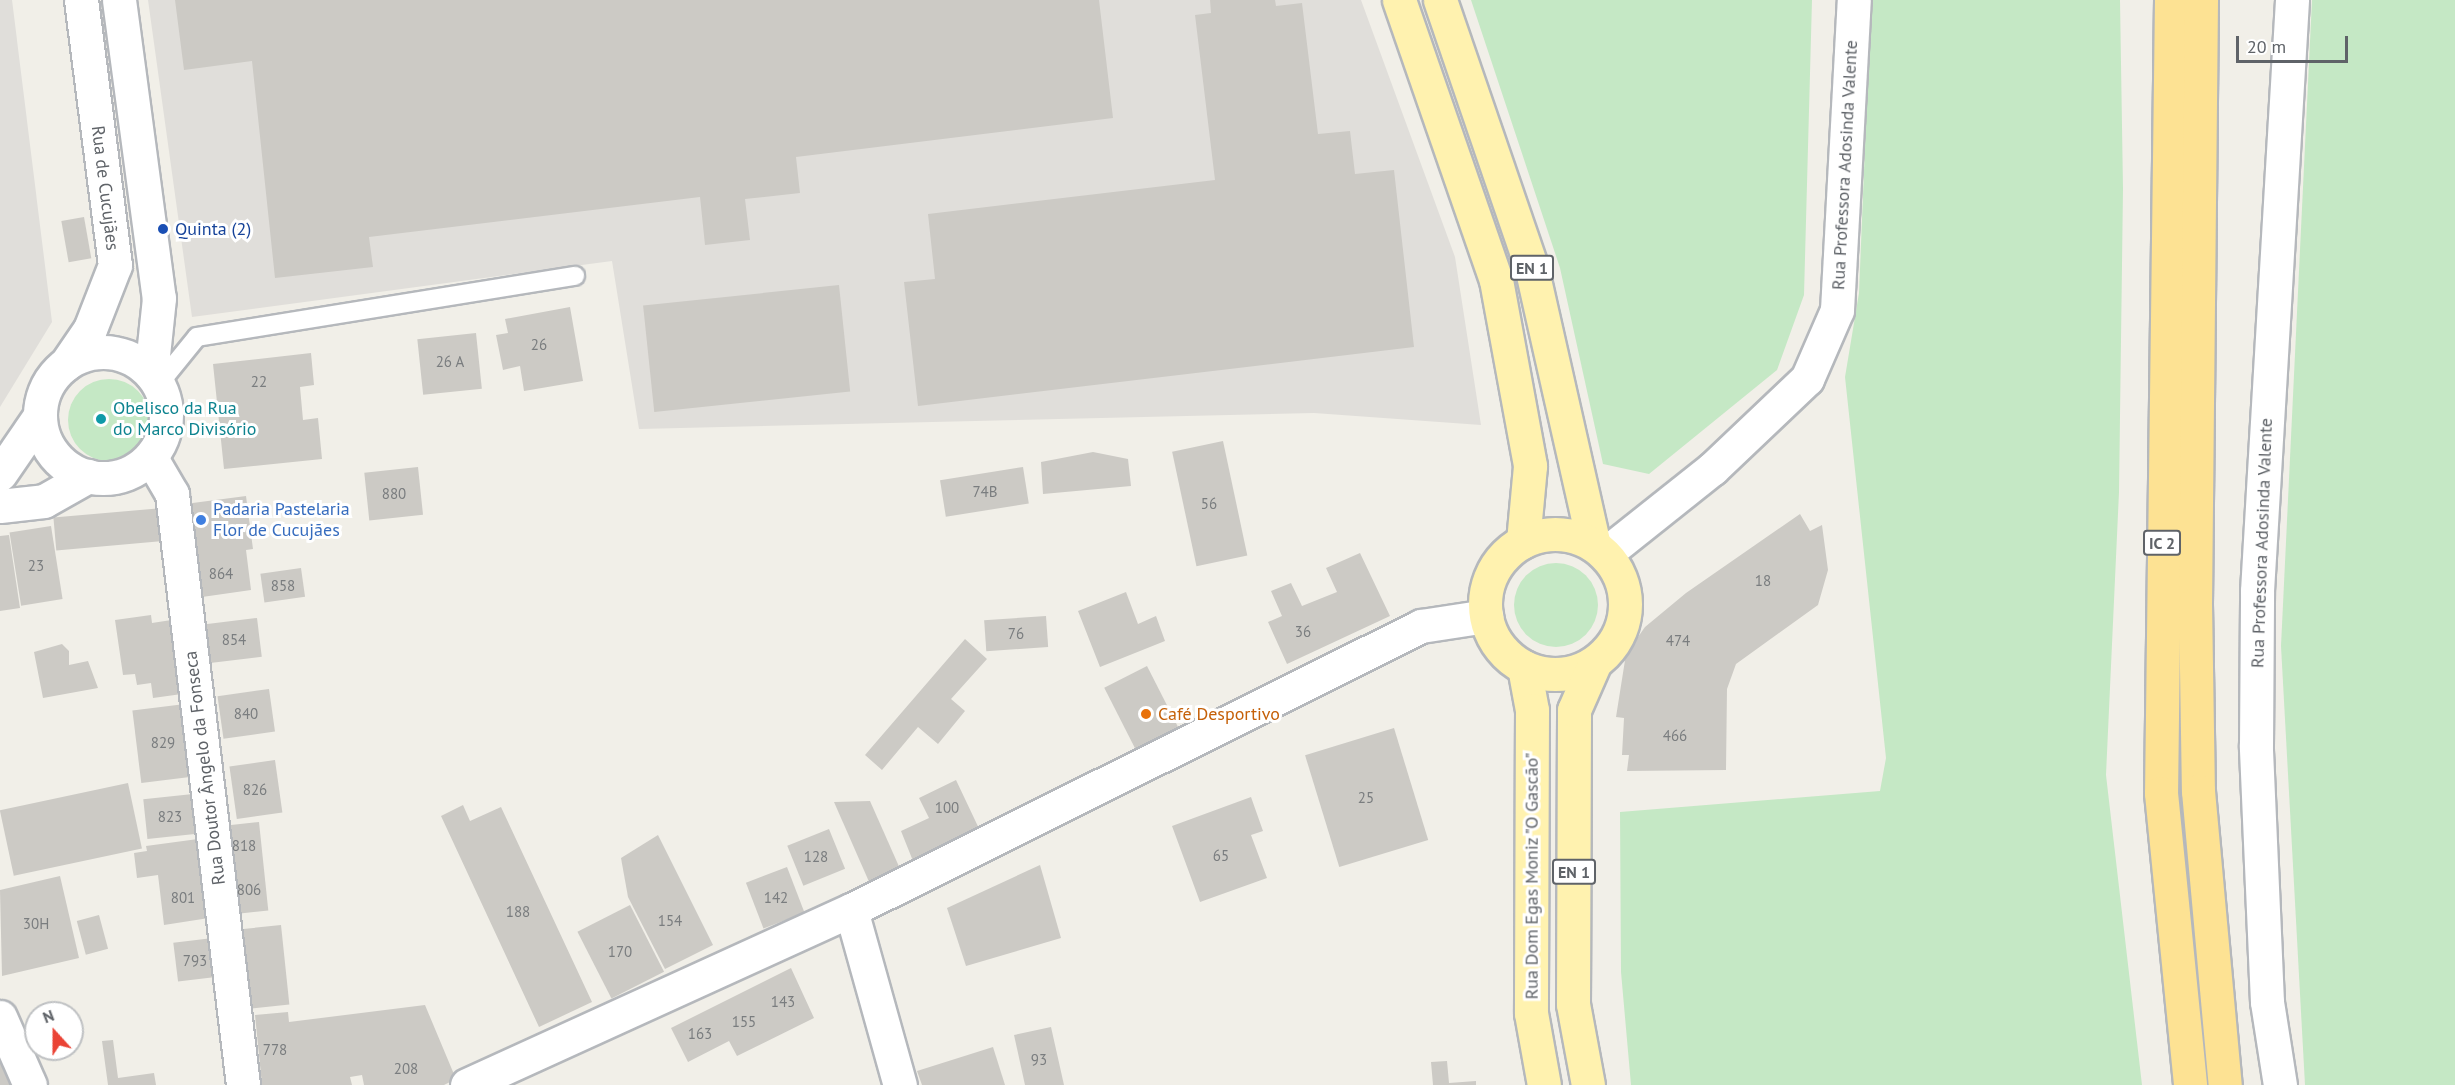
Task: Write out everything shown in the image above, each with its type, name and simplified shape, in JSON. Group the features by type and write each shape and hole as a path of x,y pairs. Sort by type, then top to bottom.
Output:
{"highway":[{"name":"IC 2","path":"2171,0 2161,793 2190,1085"},
{"name":"IC 2","path":"2201,0 2197,779 2225,1085"}],"main road":[{"name":"EN 1","path":"1399,0 1496,280 1530,466 1523,542"},
{"name":"EN 1","path":"1440,0 1531,266 1599,550 1625,590 1626,610 1621,631 1595,662 1574,710 1574,1004 1588,1085"},
{"path":"1595,662 1556,675 1524,667 1498,646 1486,616 1492,573 1505,555 1523,542 1567,534 1599,550"},
{"name":"Rua Dom Egas Moniz \"O Gascão\"","path":"1524,667 1532,710 1531,1013 1544,1085"}],"street":[{"name":"Rua de Cucujães","path":"66,364 90,329 115,265 81,0"},
{"path":"39,417 43,438 54,457 70,470 88,476 125,475 150,458 166,419 154,379 159,298 119,0"},
{"name":"Rua Professora Adosinda Valente","path":"1599,550 1712,469 1808,379 1837,310 1854,0"},
{"name":"Rua Professora Adosinda Valente","path":"2280,1085 2267,990 2256,745 2257,591 2292,0"},
{"path":"0,474 39,417 46,386 66,364 104,352 129,358 154,379"},
{"name":"Rua Doutor Ângelo da Fonseca","path":"150,458 172,494 243,1085"},
{"path":"0,506 44,501 88,476"},
{"path":"467,1085 851,910 1420,626 1486,616"},
{"path":"851,910 900,1085"},
{"path":"0,1017 30,1085"}],"lane":[{"path":"154,379 197,337 575,276"}],"shaded area":[{"path":"0,0 12,0 52,322 0,407"},
{"path":"148,0 1361,0 1455,257 1481,425 1314,413 639,429 612,261 192,317"}],"green space":[{"path":"1471,0 1812,0 1804,295 1777,370 1649,474 1603,464 1560,268"},
{"path":"1871,0 2120,0 2123,189 2119,492 2106,775 2142,1085 1631,1085 1621,972 1620,812 1880,791 1886,758 1845,377 1859,293"},
{"path":"2312,0 2455,0 2455,1085 2305,1085 2281,646"},
{"path":"109,379 125,382 138,391 147,404 150,420 147,436 138,449 125,458 109,461 93,458 80,449 71,436 68,420 71,404 80,391 93,382"},
{"path":"1556,563 1572,566 1586,575 1595,589 1598,605 1595,621 1586,635 1572,644 1556,647 1540,644 1526,635 1517,621 1514,605 1517,589 1526,575 1540,566"}],"building":[{"path":"175,0 1099,0 1113,118 796,157 800,193 745,199 750,240 705,245 700,197 369,237 373,267 275,278 252,61 184,70"},
{"path":"1210,0 1275,0 1276,6 1302,3 1318,134 1350,131 1355,174 1394,170 1414,347 918,406 904,282 935,279 928,214 1215,180 1195,15 1211,13"},
{"path":"84,217 91,258 69,262 61,221"},
{"path":"839,285 850,391 654,412 643,306"},
{"path":"570,307 583,381 524,391 520,366 503,370 496,335 508,333 505,319"},
{"path":"476,333 482,389 423,395 417,339"},
{"path":"311,353 314,385 300,387 303,420 318,418 322,459 224,469 213,364"},
{"path":"1223,441 1247,555 1196,566 1172,452"},
{"path":"1093,452 1128,459 1131,486 1043,494 1041,462"},
{"path":"418,467 423,515 369,520 364,473"},
{"path":"1023,467 1029,504 946,517 940,480"},
{"path":"246,496 253,549 246,550 251,590 195,598 185,504"},
{"path":"163,508 166,541 56,550 53,518"},
{"path":"1800,514 1810,531 1822,525 1828,570 1818,605 1736,664 1727,689 1726,770 1627,771 1629,755 1622,755 1624,718 1616,717 1626,654 1645,627 1686,593"},
{"path":"51,526 63,599 21,606 10,533"},
{"path":"9,535 20,608 0,611 0,536"},
{"path":"1360,553 1390,616 1287,664 1268,622 1282,616 1271,591 1291,583 1302,606 1337,592 1326,568"},
{"path":"301,568 305,597 264,602 260,574"},
{"path":"1126,592 1138,624 1156,616 1165,641 1100,667 1078,611"},
{"path":"151,615 152,623 178,619 189,693 153,698 151,683 137,685 135,674 123,675 115,620"},
{"path":"1046,616 1048,647 986,651 984,620"},
{"path":"257,618 262,657 210,663 205,624"},
{"path":"965,639 987,659 951,699 965,711 938,744 918,727 882,770 865,755"},
{"path":"62,644 69,651 69,665 88,661 98,688 43,698 34,652"},
{"path":"1147,666 1181,732 1138,754 1104,688"},
{"path":"269,689 275,732 223,739 218,696"},
{"path":"185,704 194,776 141,783 132,710"},
{"path":"1394,728 1428,840 1339,867 1305,755"},
{"path":"275,760 282,812 237,819 229,766"},
{"path":"956,780 983,837 915,866 901,831 929,818 919,798"},
{"path":"128,783 142,849 14,876 0,810"},
{"path":"193,794 197,834 147,839 143,799"},
{"path":"1251,797 1263,831 1251,835 1267,878 1200,902 1172,826"},
{"path":"870,801 901,871 870,884 834,802"},
{"path":"463,805 470,821 501,807 592,1002 539,1027 441,816"},
{"path":"259,822 268,911 233,914 224,826"},
{"path":"829,829 845,869 803,886 787,846"},
{"path":"658,835 713,945 665,969 628,897 621,858"},
{"path":"198,839 209,918 164,925 158,875 137,878 134,853 147,851 146,846"},
{"path":"1040,865 1061,938 966,966 947,908"},
{"path":"787,867 805,913 763,929 746,883"},
{"path":"60,876 79,958 2,976 0,890"},
{"path":"630,905 664,972 611,999 577,932"},
{"path":"99,915 108,949 86,955 77,921"},
{"path":"281,925 289,1005 252,1009 243,929"},
{"path":"213,938 218,977 178,982 173,943"},
{"path":"791,968 814,1018 737,1056 729,1041 688,1062 671,1028"},
{"path":"425,1005 456,1079 444,1085 364,1085 362,1075 350,1077 352,1085 262,1085 255,1015 288,1012 289,1022"},
{"path":"1051,1027 1064,1085 1025,1085 1014,1035"},
{"path":"113,1040 118,1078 154,1073 156,1085 108,1085 102,1041"},
{"path":"0,1047 15,1085 0,1085"},
{"path":"993,1047 1005,1085 922,1085 917,1071"},
{"path":"1447,1061 1449,1083 1476,1081 1476,1085 1433,1085 1431,1062"}],"place":[{"name":"Quinta (2)","path":"163,229"},
{"name":"Obelisco da Rua do Marco Divisório","path":"101,419"},
{"name":"Padaria Pastelaria Flor de Cucujães","path":"201,520"},
{"name":"Café Desportivo","path":"1146,714"}]}
